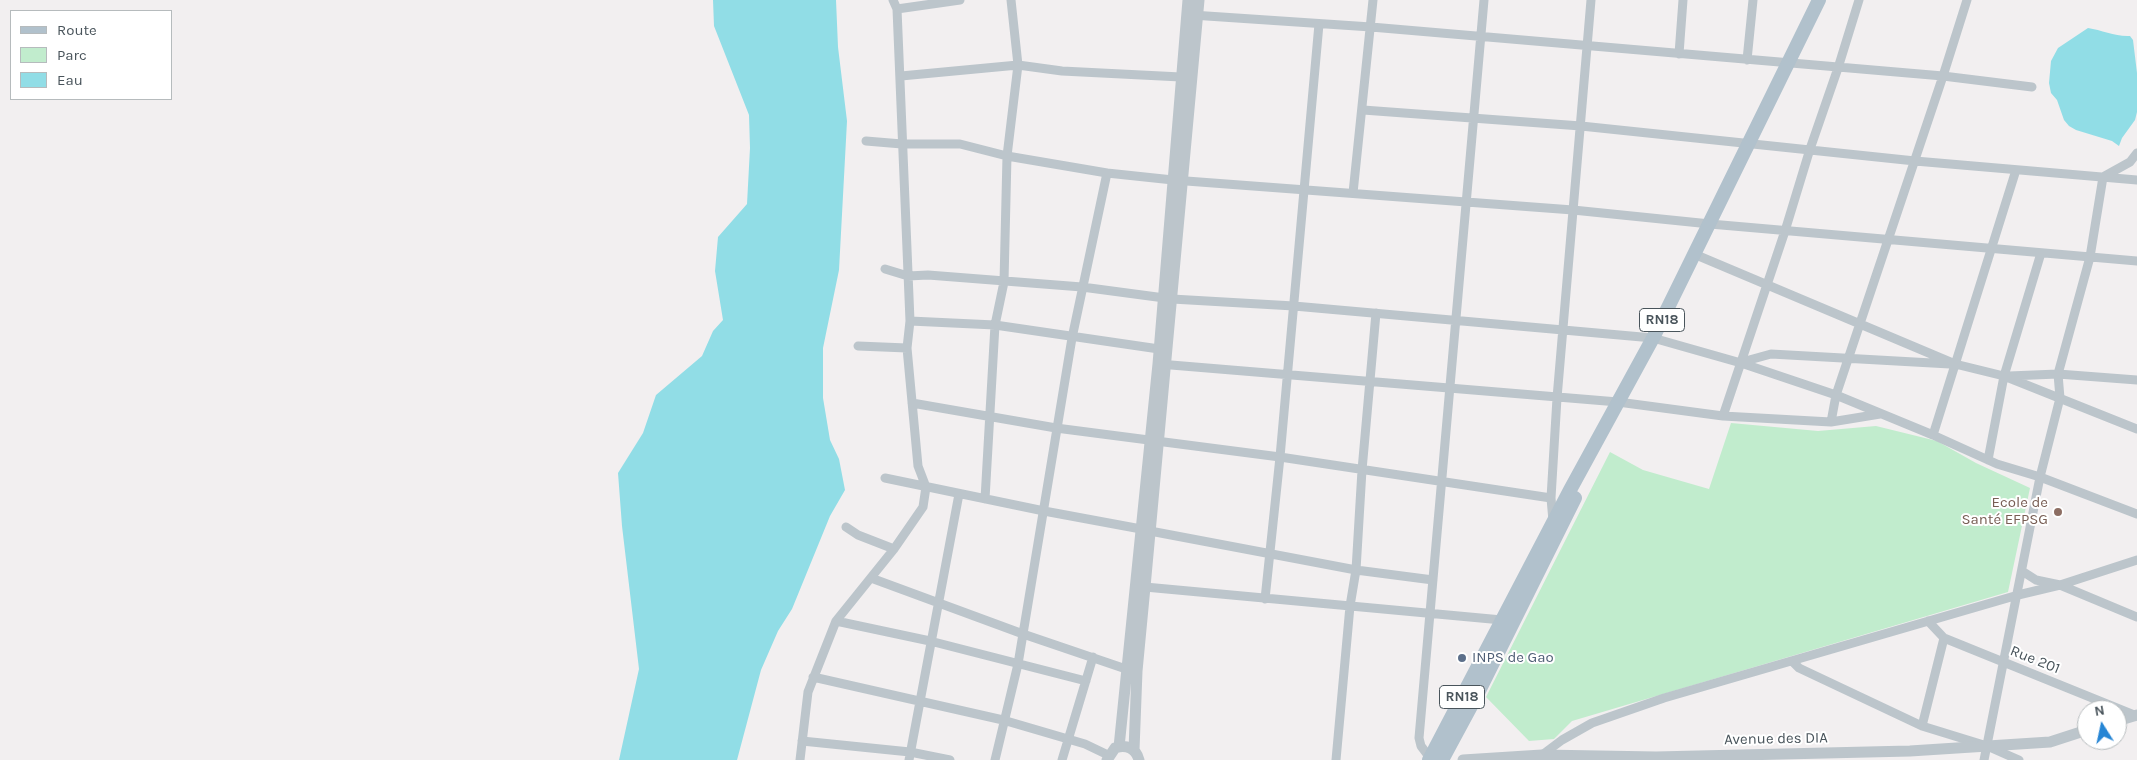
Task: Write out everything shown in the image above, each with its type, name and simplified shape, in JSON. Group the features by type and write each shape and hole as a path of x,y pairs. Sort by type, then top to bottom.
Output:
{"main road":[{"name":"RN18","path":"1434,760 1494,634 1653,338 1819,0"},
{"name":"RN18","path":"1434,760 1476,697 1567,517 1618,402"}],"street":[{"path":"800,760 808,692 836,621 894,550 923,508 926,487 918,466 907,348 910,320 902,144 901,76 897,9 893,0"},
{"path":"897,9 960,0"},
{"path":"986,500 995,325 1004,282 1007,156 1018,65 1011,0"},
{"path":"813,677 1003,720 1068,739 1108,758 1119,747 1126,669 1146,530 1162,364 1192,15 1188,0"},
{"path":"1177,180 1181,77 1192,15 1199,0"},
{"path":"1353,193 1373,0"},
{"path":"1434,760 1421,746 1419,738 1484,0"},
{"path":"1553,524 1551,498 1557,398 1591,0"},
{"path":"1679,54 1683,0"},
{"path":"1747,60 1753,0"},
{"path":"1723,416 1859,0"},
{"path":"1831,422 1836,395 1889,240 1967,0"},
{"path":"1192,15 1371,27 1480,38 1943,76 2032,86"},
{"path":"1265,599 1288,375 1319,24"},
{"path":"901,76 1018,65 1062,71 1181,77"},
{"path":"1363,110 1581,126 1914,161 2137,180"},
{"path":"866,140 902,144 960,144 1007,156 1107,173 1177,180 1573,210 1785,231 2137,261"},
{"path":"2103,177 2130,162 2137,153"},
{"path":"1933,435 2016,170"},
{"path":"995,760 1003,720 1018,664 1072,338 1107,173"},
{"path":"1984,760 2040,478 2060,398 2058,374 2090,257 2103,177"},
{"path":"1988,460 2004,376 2041,253"},
{"path":"1694,254 1955,364 2004,376 2137,429"},
{"path":"885,269 908,276 928,275 1082,287 1168,298 1294,306 1653,338 1741,362 1836,395 1988,460 2137,514"},
{"path":"1162,364 1159,349 1168,298"},
{"path":"1336,760 1350,606 1356,570 1362,470 1376,313"},
{"path":"910,320 995,325 1072,338 1159,349"},
{"path":"858,346 907,348"},
{"path":"1741,362 1772,354 1955,364"},
{"path":"1162,364 1618,402 1723,416 1831,422 1881,414"},
{"path":"2004,376 2058,374 2137,380"},
{"path":"912,403 1056,428 1280,457 1551,498"},
{"path":"885,478 986,500 1269,554 1356,570 1433,580"},
{"path":"909,756 959,494"},
{"path":"846,528 894,550"},
{"path":"1136,755 1138,671 1145,587 1146,530"},
{"path":"1542,755 1562,740 1592,723 1664,698 2018,595 2060,585 2137,560"},
{"path":"2022,571 2036,580 2060,585 2137,617"},
{"path":"871,578 1023,634 1126,669"},
{"path":"1145,587 1502,620"},
{"path":"836,621 930,642 1086,681"},
{"name":"Rue 201","path":"1928,621 1944,638 2136,715"},
{"path":"1922,726 1944,638"},
{"path":"1062,760 1093,657"},
{"path":"1793,662 1799,668 1922,726 1987,746 2018,760"},
{"name":"Avenue des DIA","path":"1463,760 1542,755 1655,758 1909,755 1987,746 2050,742 2077,733"},
{"path":"802,741 950,760"},
{"path":"1119,747 1129,747 1136,755"}],"green space":[{"path":"1731,423 1818,431 1876,426 1937,441 1976,463 2030,488 2008,592 1572,721 1554,739 1529,741 1486,697 1610,452 1643,470 1709,489"}],"water":[{"path":"713,0 836,0 838,47 847,121 839,270 823,348 823,398 830,440 839,459 845,490 830,516 792,609 778,631 761,670 737,760 619,760 639,669 622,526 618,473 643,433 656,395 702,356 713,331 723,320 715,271 718,237 747,204 750,148 749,115 714,26"},
{"path":"2088,28 2130,36 2133,40 2137,73 2137,112 2135,120 2122,138 2119,146 2112,141 2069,126 2064,120 2057,100 2051,93 2049,83 2051,61 2058,48"}],"place":[{"name":"Ecole de Santé EFPSG","path":"2058,512"},
{"name":"INPS de Gao","path":"1462,658"}]}
